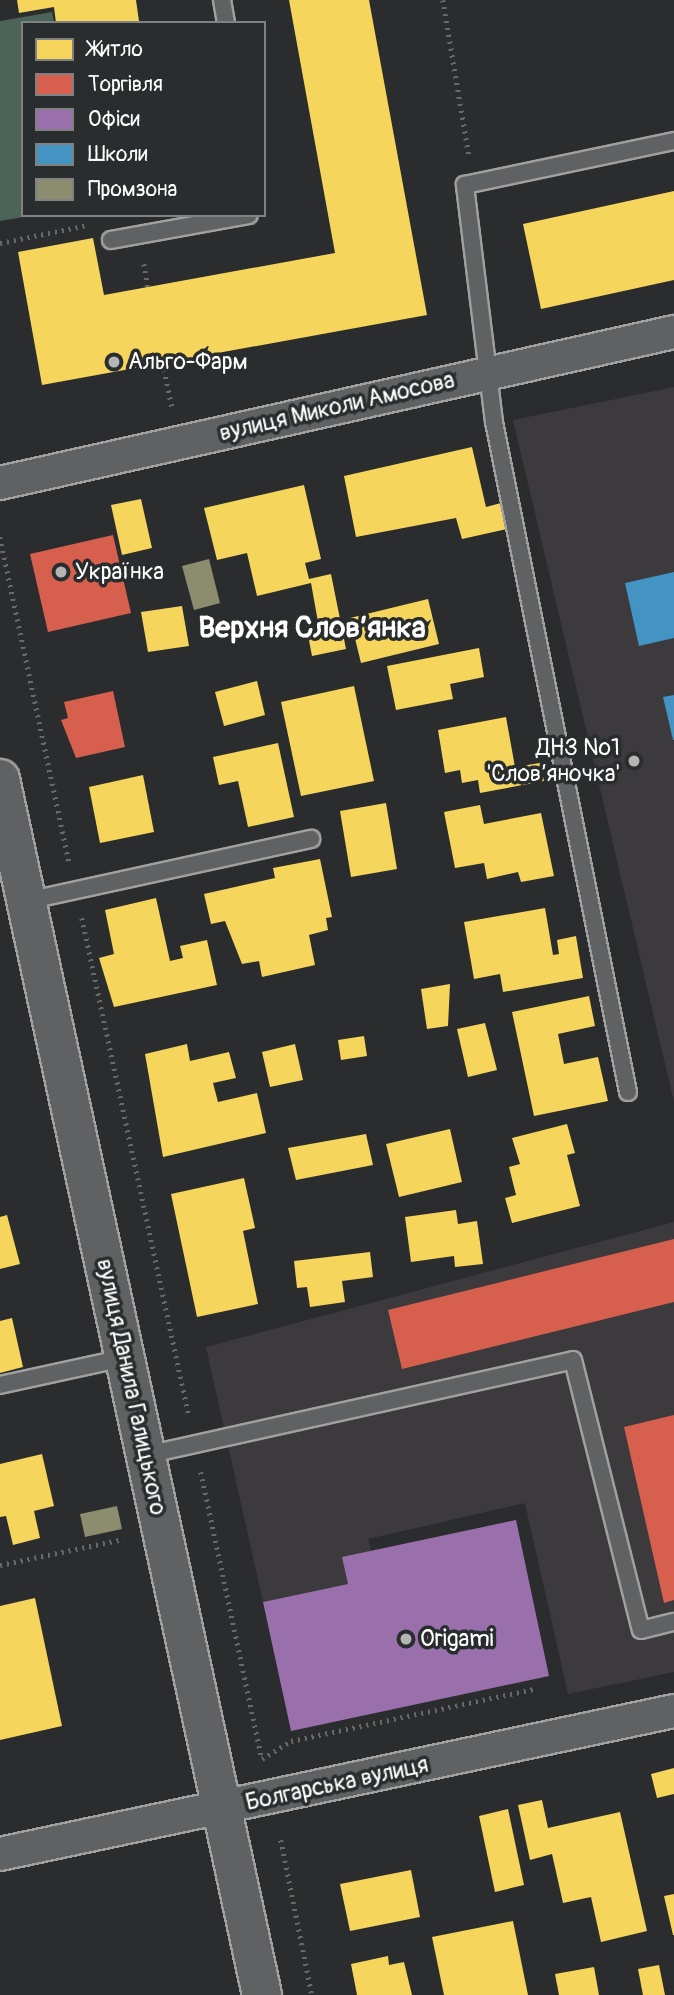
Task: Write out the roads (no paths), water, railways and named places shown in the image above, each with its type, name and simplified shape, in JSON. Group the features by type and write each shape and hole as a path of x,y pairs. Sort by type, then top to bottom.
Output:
{"main road":[{"name":"вулиця Данила Галицького","path":"0,779 262,1995"}],"street":[{"name":"вулиця Миколи Амосова","path":"0,483 674,332"},
{"name":"Болгарська вулиця","path":"0,1854 674,1712"}],"lane":[{"path":"222,0 226,21"},
{"path":"628,1092 489,373 465,186 674,141"},
{"path":"111,240 238,217"},
{"path":"26,901 76,893 312,839"},
{"path":"0,1385 125,1358"},
{"path":"146,1454 573,1360 640,1630 674,1622"}],"place":[{"name":"Альго-Фарм","path":"114,362"},
{"name":"Українка","path":"61,572"},
{"name":"ДНЗ №1 'Слов’яночка'","path":"634,761"},
{"name":"Origami","path":"406,1639"}],"district":[{"name":"Верхня Слов’янка","path":"312,628"}]}
